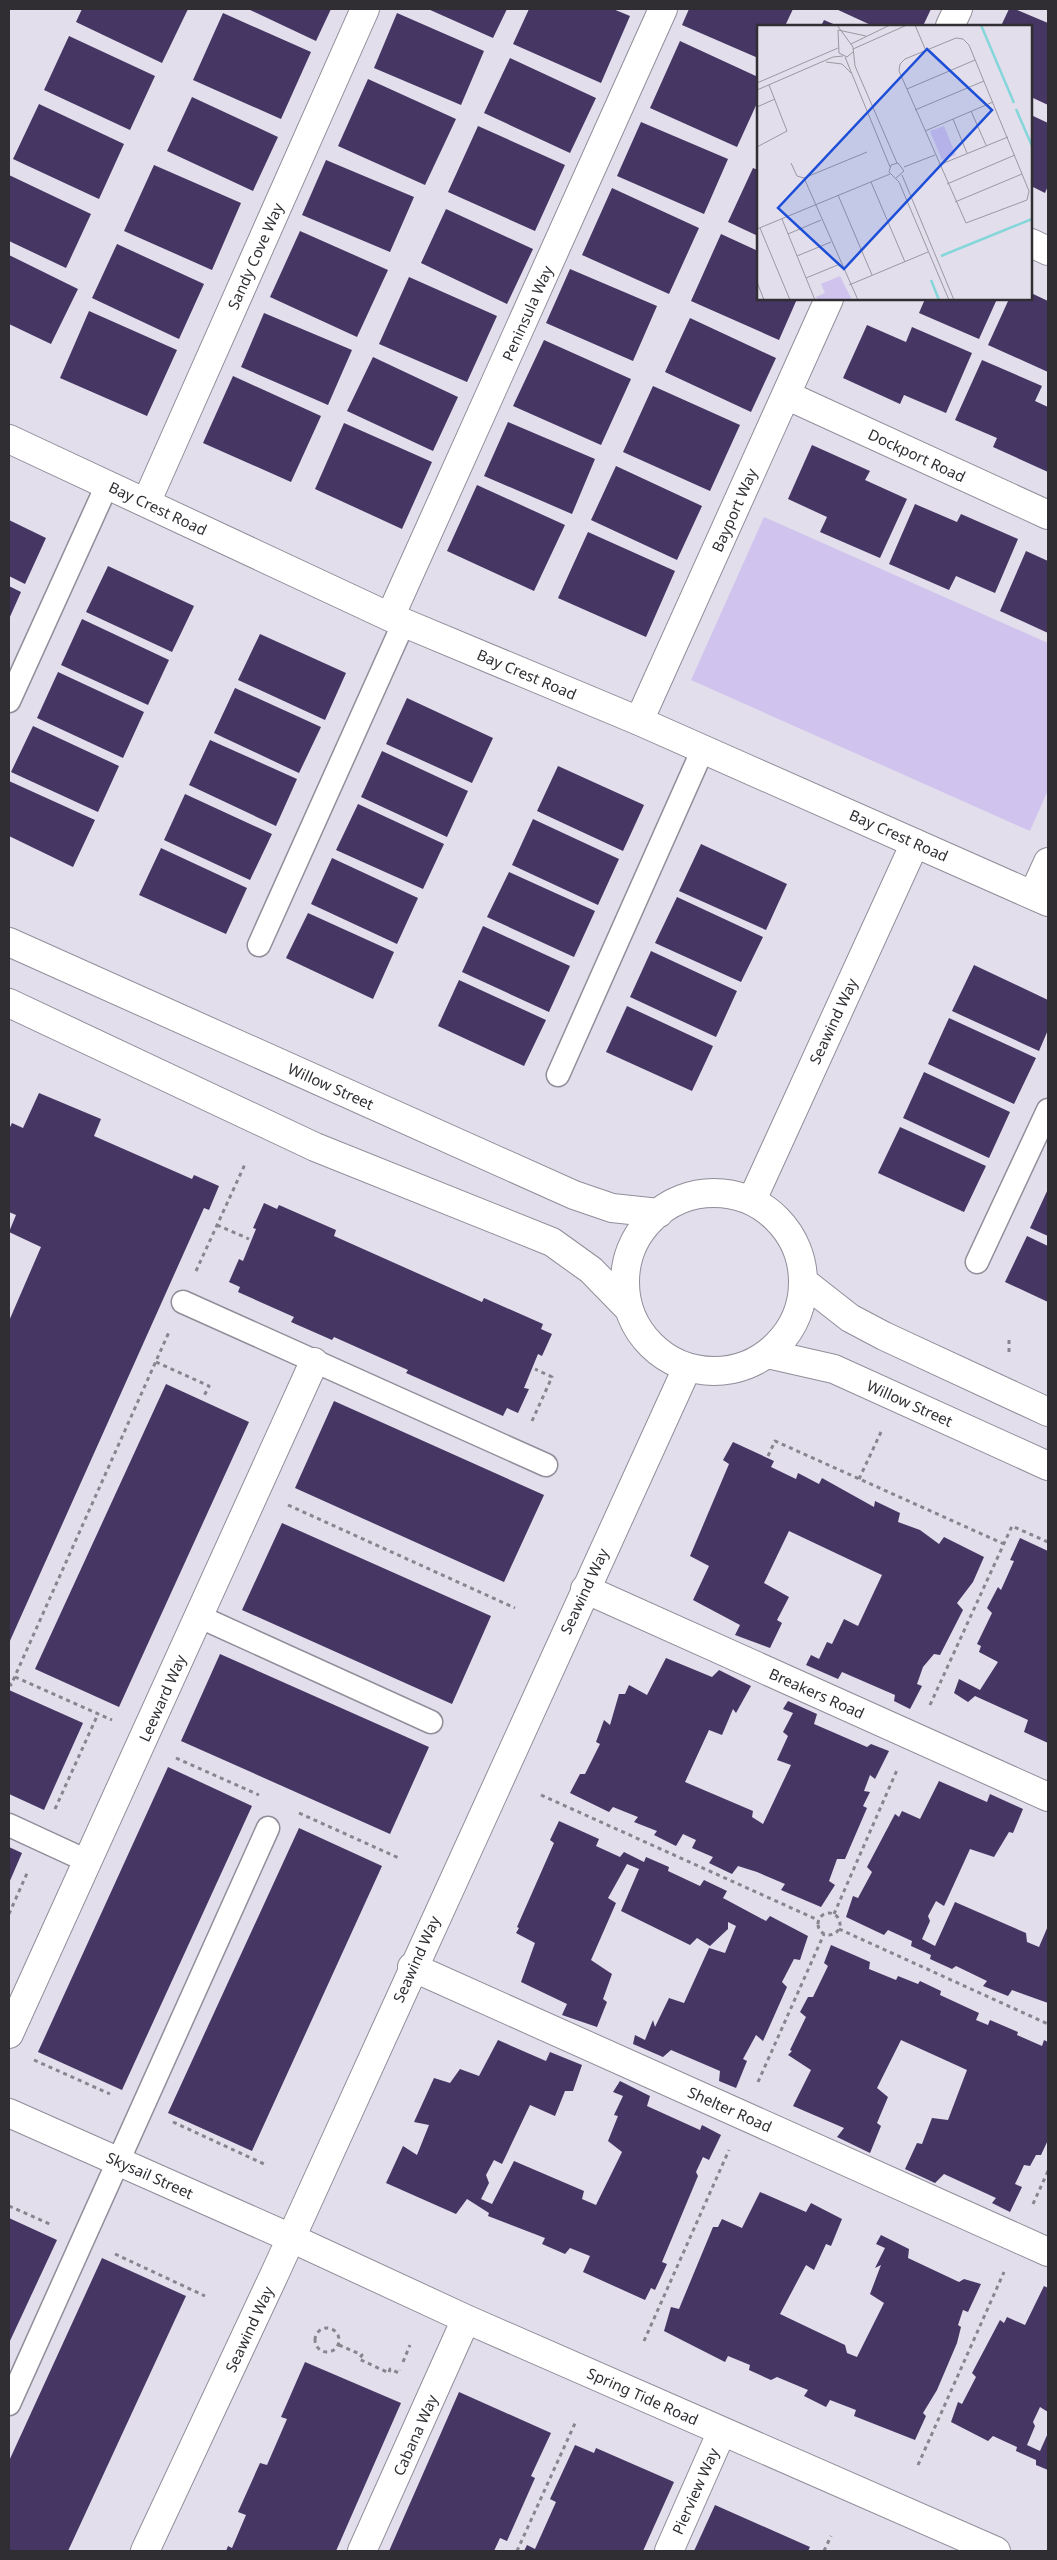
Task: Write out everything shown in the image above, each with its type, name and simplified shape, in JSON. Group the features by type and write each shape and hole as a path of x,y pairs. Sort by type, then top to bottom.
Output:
{"street":[{"name":"Sandy Cove Way","path":"146,503 365,9"},
{"name":"Peninsula Way","path":"397,619 663,9"},
{"path":"950,25 958,9"},
{"path":"1032,243 1048,251"},
{"name":"Bayport Way","path":"639,721 829,300"},
{"name":"Dockport Road","path":"786,395 1048,515"},
{"name":"Bay Crest Road","path":"9,439 397,619 639,721 1041,899"},
{"name":"Seawind Way","path":"752,1200 915,843"},
{"path":"1041,899 1048,862"},
{"name":"Willow Street","path":"9,942 574,1195 612,1208 659,1213"},
{"path":"9,1003 315,1147 552,1242 591,1270 628,1308"},
{"path":"717,1193 752,1200 769,1211 787,1231 800,1255 804,1282 800,1310 787,1334 768,1354 743,1367 715,1372 686,1368 660,1355 640,1334 628,1308 625,1280 630,1252 644,1226 659,1213 690,1196 717,1193"},
{"path":"804,1282 850,1318 884,1336 1048,1412"},
{"name":"Willow Street","path":"768,1354 834,1369 1048,1466"},
{"name":"Leeward Way","path":"9,2034 314,1362"},
{"name":"Seawind Way","path":"145,2551 290,2238 686,1368"},
{"name":"Breakers Road","path":"585,1589 1048,1797"},
{"name":"Shelter Road","path":"412,1967 1048,2252"},
{"name":"Skysail Street","path":"9,2114 290,2238"},
{"name":"Spring Tide Road","path":"290,2238 466,2319 722,2430 982,2548"},
{"name":"Cabana Way","path":"362,2551 466,2319"},
{"name":"Pierview Way","path":"668,2551 722,2430"}],"lane":[{"path":"9,701 106,485"},
{"path":"259,945 397,619"},
{"path":"558,1075 703,749"},
{"path":"977,1262 1048,1110"},
{"path":"183,1302 546,1465"},
{"path":"198,1616 431,1722"},
{"path":"9,1825 87,1861"},
{"path":"9,2404 268,1828"}],"path":[{"path":"9,1684 11,1685 15,1677 246,1162"},
{"path":"217,1226 249,1239"},
{"path":"156,1362 209,1386 204,1398"},
{"path":"517,1452 552,1377 535,1369"},
{"path":"859,1479 882,1428"},
{"path":"768,1456 774,1441 1004,1544"},
{"path":"256,1490 515,1608"},
{"path":"928,1710 1012,1526 1048,1542"},
{"path":"15,1677 114,1721"},
{"path":"54,1812 98,1714"},
{"path":"834,1914 901,1762"},
{"path":"540,1795 818,1920"},
{"path":"9,1914 30,1866"},
{"path":"827,1913 834,1914 839,1920 839,1929 833,1935 824,1934 818,1927 818,1920 827,1913"},
{"path":"839,1929 1048,2024"},
{"path":"754,2089 824,1934"},
{"path":"26,2057 119,2098"},
{"path":"168,2119 264,2164"},
{"path":"644,2341 733,2142"},
{"path":"1029,2213 1048,2170"},
{"path":"9,2206 56,2227"},
{"path":"107,2251 205,2296"},
{"path":"918,2465 1006,2267"},
{"path":"322,2329 334,2329 340,2336 339,2345 336,2350 324,2352 316,2344 316,2335 322,2329"},
{"path":"339,2345 362,2355 359,2359 389,2373 390,2369 399,2373 410,2345"},
{"path":"517,2551 576,2421"},
{"path":"824,2551 831,2536"}],"shaded area":[{"path":"764,517 1048,643 1048,790 1030,831 691,680"}],"building":[{"path":"82,9 188,9 162,63 76,22"},
{"path":"248,9 331,9 316,41"},
{"path":"428,9 507,9 493,38"},
{"path":"529,9 613,9 630,16 601,83 513,44"},
{"path":"689,9 793,9 785,25 757,25 757,58 682,25"},
{"path":"836,9 931,9 923,25 871,25"},
{"path":"1009,9 1015,9 1048,23 1048,105 1032,97 1032,25 1001,25"},
{"path":"223,13 311,52 281,119 193,80"},
{"path":"397,13 484,51 461,105 374,68"},
{"path":"824,20 836,25 822,25"},
{"path":"69,36 155,76 130,130 44,90"},
{"path":"680,41 757,77 757,103 737,147 650,108"},
{"path":"510,58 596,98 570,153 484,113"},
{"path":"368,79 456,119 425,185 338,146"},
{"path":"192,97 278,137 253,191 167,151"},
{"path":"39,104 124,144 99,199 13,159"},
{"path":"1032,115 1048,123 1048,186 1045,193 1032,186"},
{"path":"641,122 728,159 704,214 617,176"},
{"path":"478,126 565,165 535,231 448,192"},
{"path":"326,160 414,197 390,252 302,215"},
{"path":"154,165 241,203 212,270 124,231"},
{"path":"753,168 757,170 757,236 728,222"},
{"path":"9,175 91,214 66,268 9,241"},
{"path":"612,188 699,228 669,294 582,255"},
{"path":"446,209 533,249 507,304 421,263"},
{"path":"300,231 388,270 357,337 270,297"},
{"path":"721,234 757,251 757,300 797,300 779,340 691,301"},
{"path":"117,244 204,284 179,339 92,298"},
{"path":"9,255 78,289 51,344 9,324"},
{"path":"570,269 657,306 633,361 546,323"},
{"path":"409,277 497,316 467,382 379,344"},
{"path":"1032,293 1048,301 1048,372 988,345 1009,300 1032,300"},
{"path":"925,300 997,300 979,339 919,313"},
{"path":"89,311 177,350 147,416 60,378"},
{"path":"264,313 352,350 328,405 241,367"},
{"path":"690,318 776,358 751,412 665,372"},
{"path":"867,325 906,342 912,327 972,353 946,413 904,395 900,404 843,378"},
{"path":"544,340 631,379 601,445 513,406"},
{"path":"373,357 458,397 433,451 347,411"},
{"path":"982,360 1042,386 1035,401 1048,407 1048,472 993,447 997,438 955,420"},
{"path":"233,376 321,416 291,482 203,443"},
{"path":"653,386 740,425 710,491 623,452"},
{"path":"508,422 595,459 572,514 484,476"},
{"path":"344,423 432,462 402,529 315,489"},
{"path":"812,445 870,471 865,480 907,499 880,558 820,532 827,517 788,499"},
{"path":"616,466 702,506 677,560 591,520"},
{"path":"477,485 565,525 534,591 447,551"},
{"path":"915,504 957,522 961,514 1018,539 995,593 956,576 949,590 889,564"},
{"path":"9,520 46,538 25,584 9,576"},
{"path":"588,532 675,571 646,637 558,598"},
{"path":"1026,551 1048,561 1048,633 1000,611"},
{"path":"108,566 194,606 172,652 86,612"},
{"path":"9,586 21,592 9,619"},
{"path":"82,619 169,660 148,705 61,665"},
{"path":"260,634 346,673 325,720 238,680"},
{"path":"58,672 144,712 123,758 37,718"},
{"path":"235,688 321,727 299,773 214,733"},
{"path":"407,698 493,738 472,783 386,744"},
{"path":"33,726 119,766 98,812 11,772"},
{"path":"210,740 297,779 276,826 189,785"},
{"path":"382,751 468,791 447,837 361,797"},
{"path":"558,766 644,805 623,851 537,811"},
{"path":"9,781 95,820 73,867 9,836"},
{"path":"185,794 272,834 250,880 164,840"},
{"path":"358,804 444,844 423,889 336,850"},
{"path":"533,819 619,859 598,905 512,865"},
{"path":"701,844 787,884 766,930 679,891"},
{"path":"161,848 247,888 226,934 139,895"},
{"path":"332,858 418,898 397,944 311,904"},
{"path":"509,872 595,911 574,957 487,917"},
{"path":"677,897 763,937 741,982 655,943"},
{"path":"308,913 394,952 373,999 286,958"},
{"path":"483,926 570,966 549,1012 462,972"},
{"path":"651,951 737,991 716,1037 630,997"},
{"path":"974,965 1048,1000 1048,1030 1039,1051 952,1011"},
{"path":"459,980 546,1020 524,1066 438,1026"},
{"path":"627,1006 713,1046 692,1091 606,1052"},
{"path":"949,1018 1036,1058 1014,1104 928,1064"},
{"path":"924,1072 1010,1112 989,1158 903,1118"},
{"path":"39,1093 101,1119 94,1136 192,1179 194,1175 219,1186 209,1210 204,1208 9,1643 9,1321 41,1247 9,1232 16,1215 9,1212 9,1129 12,1123 23,1128"},
{"path":"900,1127 986,1166 964,1212 878,1173"},
{"path":"1048,1189 1048,1236 1030,1228"},
{"path":"264,1203 277,1209 279,1205 336,1230 334,1236 482,1302 484,1298 543,1324 541,1329 552,1334 542,1356 538,1354 524,1388 529,1389 518,1413 507,1408 503,1416 406,1373 408,1370 334,1337 332,1340 291,1322 294,1317 238,1292 240,1287 229,1282 239,1259 243,1261 256,1229 253,1228"},
{"path":"1027,1236 1048,1246 1048,1302 1005,1282"},
{"path":"166,1384 249,1422 119,1707 35,1669"},
{"path":"334,1401 544,1495 504,1582 295,1488"},
{"path":"733,1442 774,1461 771,1467 796,1479 798,1473 819,1484 822,1478 874,1507 875,1501 900,1513 898,1522 920,1530 939,1544 944,1537 984,1557 973,1582 957,1603 963,1610 940,1655 934,1654 923,1667 917,1684 922,1686 910,1709 894,1701 895,1695 842,1672 838,1679 806,1665 811,1655 819,1659 827,1642 832,1644 844,1619 858,1626 882,1575 789,1531 764,1583 789,1597 777,1620 782,1623 770,1648 735,1635 740,1625 693,1600 709,1566 690,1556 729,1464 723,1460"},
{"path":"282,1523 491,1616 452,1704 242,1610"},
{"path":"1020,1538 1048,1551 1048,1743 1024,1732 1028,1720 975,1696 968,1702 954,1693 959,1679 980,1690 998,1662 979,1652 981,1646 977,1644 992,1613 987,1608 998,1587 1001,1590 1014,1561 1010,1560"},
{"path":"220,1654 429,1747 390,1834 181,1741"},
{"path":"666,1658 712,1677 719,1670 751,1686 736,1713 733,1709 722,1735 709,1730 685,1782 753,1811 752,1817 763,1824 791,1765 777,1760 788,1736 783,1732 793,1713 783,1709 788,1701 817,1714 814,1724 867,1747 871,1744 889,1751 875,1779 870,1775 864,1791 870,1792 863,1806 867,1808 845,1859 837,1859 829,1881 835,1885 821,1907 781,1890 785,1884 757,1872 738,1866 732,1874 709,1863 713,1857 692,1848 696,1840 683,1834 676,1846 654,1835 657,1831 634,1822 638,1817 613,1807 609,1812 570,1793 580,1774 585,1774 600,1744 596,1742 604,1720 610,1725 619,1694 625,1694 629,1685 647,1695"},
{"path":"9,1690 83,1723 44,1810 9,1794"},
{"path":"168,1767 252,1806 122,2090 38,2052"},
{"path":"939,1781 987,1802 990,1794 1023,1809 1013,1833 1009,1832 994,1857 970,1849 944,1906 936,1901 928,1916 930,1921 922,1939 935,1946 955,1902 1026,1933 1027,1942 1039,1947 1048,1926 1048,2003 1012,1990 1008,1996 983,1986 987,1981 956,1966 952,1969 930,1959 931,1955 911,1946 912,1941 888,1930 884,1935 846,1917 853,1896 858,1898 872,1872 867,1867 895,1814 899,1817 902,1811 920,1819"},
{"path":"559,1821 599,1839 596,1846 620,1857 624,1852 644,1862 646,1857 669,1867 668,1871 700,1886 704,1880 727,1891 723,1898 766,1921 770,1916 808,1936 800,1960 794,1959 782,1982 787,1987 763,2041 756,2035 743,2059 747,2061 736,2088 719,2081 720,2071 671,2050 663,2057 633,2044 635,2035 645,2040 653,2020 655,2027 669,1998 684,2003 709,1948 725,1953 736,1926 728,1922 728,1929 710,1946 697,1938 690,1945 621,1911 639,1869 627,1864 608,1898 616,1903 591,1960 612,1974 603,1999 607,2002 597,2027 562,2015 567,2004 521,1982 535,1943 516,1933 519,1928 517,1927 554,1843 550,1840"},
{"path":"299,1828 382,1866 252,2151 168,2113"},
{"path":"9,1847 22,1853 9,1883"},
{"path":"831,1945 870,1962 869,1969 896,1980 898,1976 918,1984 920,1981 941,1991 940,1995 979,2013 976,2020 988,2025 990,2020 1018,2032 1017,2035 1042,2046 1044,2040 1048,2042 1048,2140 1041,2155 1036,2155 1030,2166 1024,2165 1015,2184 1022,2187 1010,2212 992,2203 996,2198 944,2174 935,2183 905,2169 917,2143 922,2144 932,2118 948,2120 967,2070 901,2040 877,2088 888,2097 877,2123 881,2126 870,2153 837,2137 844,2128 793,2106 811,2070 788,2055 792,2051 790,2050 806,2017 800,2012 808,1997 813,1997 828,1966 824,1963"},
{"path":"498,2040 546,2061 550,2052 582,2065 573,2091 565,2091 555,2116 530,2105 502,2164 494,2160 486,2175 489,2183 481,2199 492,2204 514,2161 584,2191 582,2199 596,2205 622,2152 608,2141 618,2116 614,2115 623,2096 613,2092 620,2081 650,2096 647,2106 700,2130 702,2125 721,2135 709,2160 703,2157 696,2172 698,2176 662,2262 667,2264 655,2290 651,2288 645,2300 583,2272 590,2256 570,2248 565,2254 542,2244 545,2238 488,2216 489,2213 467,2199 456,2214 386,2183 403,2146 417,2155 429,2125 414,2122 434,2078 450,2083 460,2069 479,2076"},
{"path":"760,2192 806,2212 811,2203 842,2219 831,2246 826,2244 814,2270 806,2265 780,2314 845,2345 847,2353 857,2357 884,2303 870,2294 881,2265 875,2268 885,2248 876,2244 881,2235 909,2249 908,2258 959,2282 964,2279 981,2284 968,2312 963,2310 958,2325 961,2327 957,2343 937,2390 923,2413 926,2416 915,2440 854,2416 856,2410 830,2400 826,2407 804,2396 808,2390 777,2377 771,2380 749,2370 750,2365 728,2356 725,2362 664,2331 671,2307 679,2309 713,2227 718,2227 722,2219 742,2228"},
{"path":"9,2218 57,2240 9,2343"},
{"path":"102,2258 186,2296 68,2551 9,2551 9,2461"},
{"path":"1044,2286 1048,2288 1048,2412 1040,2407 1033,2422 1035,2426 1027,2445 1040,2451 1048,2433 1048,2470 1036,2465 1036,2460 1016,2451 1017,2447 993,2436 988,2441 951,2422 958,2402 962,2404 976,2377 972,2373 1000,2320 1004,2323 1007,2317 1025,2325"},
{"path":"305,2362 401,2403 336,2551 226,2551 228,2546 232,2548 246,2515 238,2512 260,2463 267,2465 287,2419 281,2417"},
{"path":"459,2392 551,2433 531,2476 535,2478 507,2541 500,2538 494,2551 389,2551"},
{"path":"575,2445 594,2453 596,2448 674,2482 643,2551 524,2551 527,2545 535,2549 556,2502 550,2499"},
{"path":"715,2505 810,2547 808,2551 694,2551"}]}
